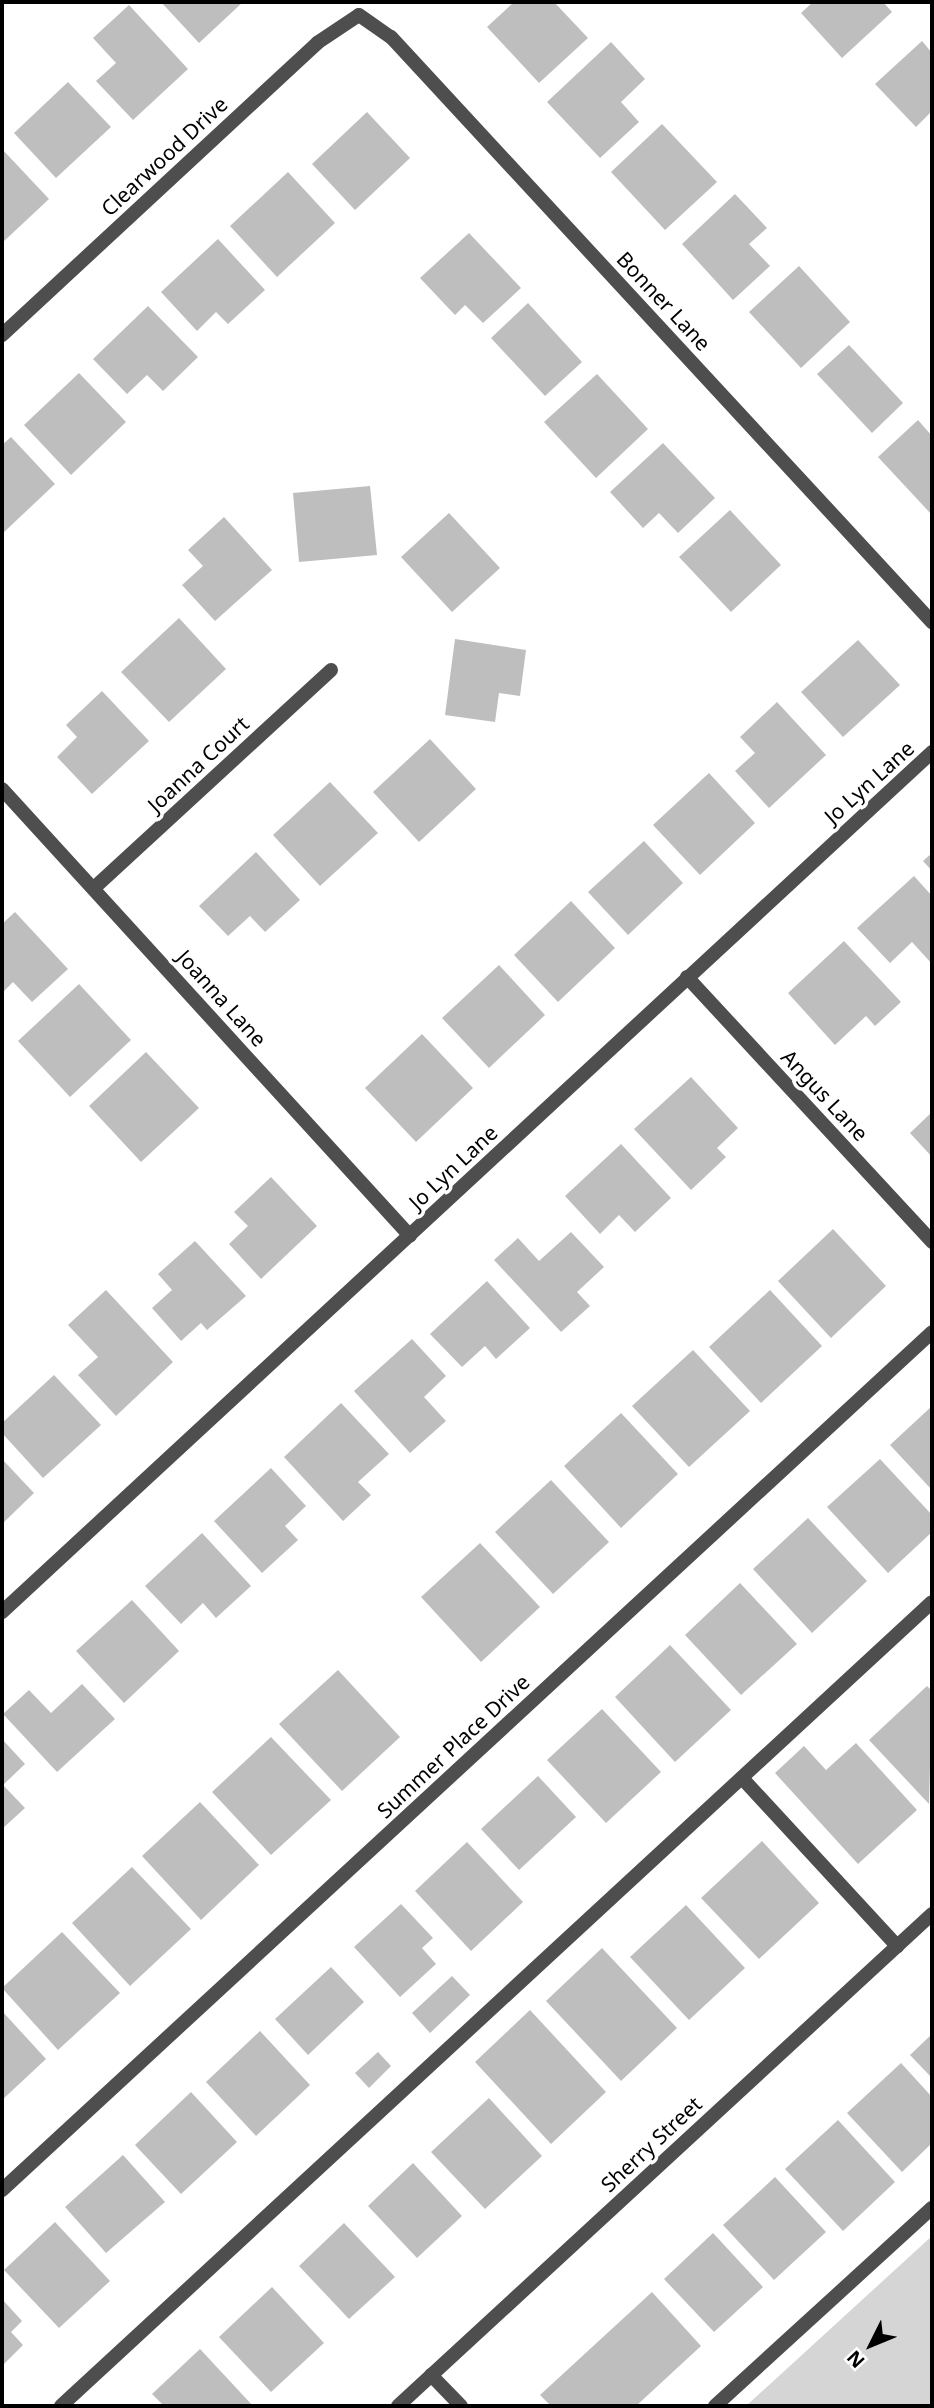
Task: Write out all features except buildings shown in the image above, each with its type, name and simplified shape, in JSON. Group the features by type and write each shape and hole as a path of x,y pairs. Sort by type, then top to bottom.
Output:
{"street":[{"name":"Clearwood Drive","path":"2,335 317,43 359,15"},
{"name":"Bonner Lane","path":"359,15 391,37 932,622"},
{"name":"Joanna Court","path":"94,888 331,670"},
{"name":"Jo Lyn Lane","path":"2,1612 932,752"},
{"name":"Joanna Lane","path":"2,789 410,1236"},
{"name":"Angus Lane","path":"687,976 932,1242"},
{"name":"Summer Place Drive","path":"2,2190 932,1332"},
{"path":"61,2406 932,1602"},
{"path":"742,1778 897,1946"},
{"name":"Sherry Street","path":"398,2406 932,1914"},
{"path":"715,2406 932,2208"},
{"path":"431,2375 461,2406"}],"shaded area":[{"path":"932,2236 932,2406 746,2406"}]}
